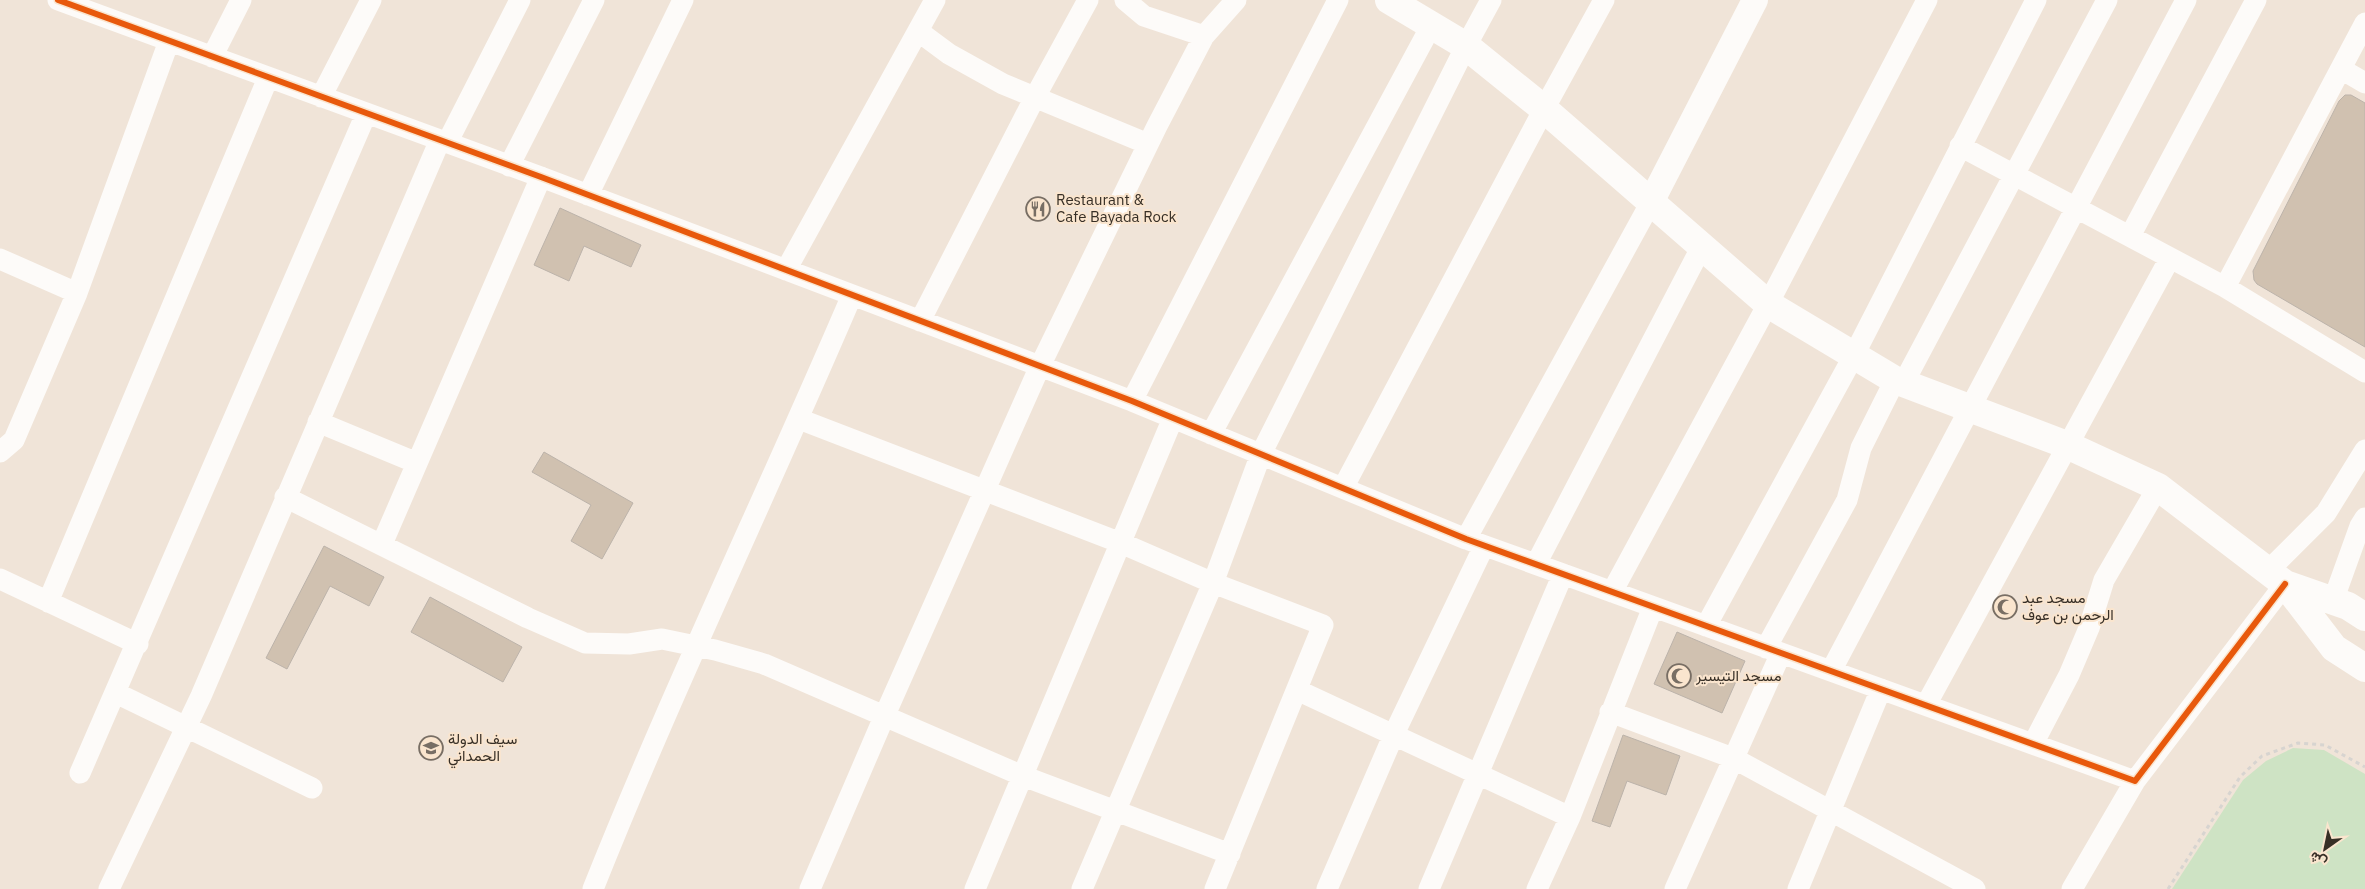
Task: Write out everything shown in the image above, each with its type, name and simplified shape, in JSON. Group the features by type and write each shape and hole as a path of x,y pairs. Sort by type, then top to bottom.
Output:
{"main road":[{"path":"1389,0 1466,46 1544,109 1768,304 1853,357 1899,382 2067,445 2158,487 2277,577 2348,606 2365,617"},
{"path":"2277,577 2334,648 2365,668"}],"street":[{"path":"58,0 109,9 170,41 540,177 1040,366 1173,418 1475,542 2135,781"},
{"path":"212,57 241,0"},
{"path":"321,97 371,0"},
{"path":"109,889 187,726 318,422 444,142 520,0"},
{"path":"510,166 594,0"},
{"path":"588,195 683,0"},
{"path":"786,270 935,0"},
{"path":"920,321 1035,97 1088,0"},
{"path":"1125,0 1144,16 1204,36"},
{"path":"810,889 884,717 1040,366 1148,144 1204,36 1236,0"},
{"path":"1132,402 1338,0"},
{"path":"1082,889 1213,583 1261,454 1466,46 1491,0"},
{"path":"1343,488 1544,109 1604,0"},
{"path":"1326,889 1475,542 1755,0"},
{"path":"1612,592 1768,304 1927,0"},
{"path":"1706,626 1853,357 2036,0"},
{"path":"1675,889 1733,758 1773,650 1847,500 1861,448 2015,175 2108,0"},
{"path":"1831,671 2186,0"},
{"path":"2130,236 2256,0"},
{"path":"2225,287 2365,23"},
{"path":"1211,434 1431,26"},
{"path":"918,31 949,54 1003,84 1148,144"},
{"path":"0,452 14,440 76,293 170,41"},
{"path":"2340,69 2365,83"},
{"path":"48,602 268,78"},
{"path":"80,773 138,644 366,114"},
{"path":"1960,146 2225,287 2365,372"},
{"path":"382,544 540,177"},
{"path":"1536,564 1702,246"},
{"path":"1926,705 2170,258"},
{"path":"0,259 76,293"},
{"path":"593,889 696,646 799,419 852,295"},
{"path":"974,889 1173,418"},
{"path":"799,419 1121,543 1213,583 1323,625 1215,889"},
{"path":"318,422 417,463"},
{"path":"2072,889 2135,781 2277,577 2326,514 2365,450"},
{"path":"2033,744 2069,675 2089,628 2104,580 2158,487"},
{"path":"285,497 528,618 585,643 629,644 662,639 764,664 1023,776 1230,854"},
{"path":"2333,601 2360,526 2365,518"},
{"path":"1429,889 1563,574"},
{"path":"0,579 138,644"},
{"path":"1537,889 1570,816 1653,607"},
{"path":"1798,889 1881,689"},
{"path":"1297,690 1570,816"},
{"path":"116,693 312,788"},
{"path":"1610,712 1733,758 1975,889"}],"path":[{"path":"2168,889 2240,777 2262,756 2298,743 2325,745 2365,767"}],"green space":[{"path":"2293,748 2324,750 2365,774 2365,889 2172,889 2243,780 2266,761"}],"building":[{"path":"2345,95 2351,95 2365,103 2365,347 2257,284 2254,280 2253,271 2339,101"},
{"path":"560,208 641,245 631,267 584,246 569,281 534,265"},
{"path":"544,452 633,503 602,559 571,541 591,505 532,472"},
{"path":"324,546 384,577 369,606 330,586 287,669 266,658"},
{"path":"430,597 522,647 503,682 411,632"},
{"path":"1677,632 1745,661 1722,713 1654,684"},
{"path":"1623,735 1680,756 1666,795 1627,781 1610,827 1592,821"}],"cycle path":[{"path":"58,0 541,177 1132,401 1466,539 2135,781 2285,584"}],"place":[{"name":"Restaurant & Cafe Bayada Rock","path":"1038,209"},
{"name":"مسجد عبد الرحمن بن عوف","path":"2005,607"},
{"name":"مسجد التيسير","path":"1679,676"},
{"name":"سيف الدولة الحمداني","path":"431,748"}]}
